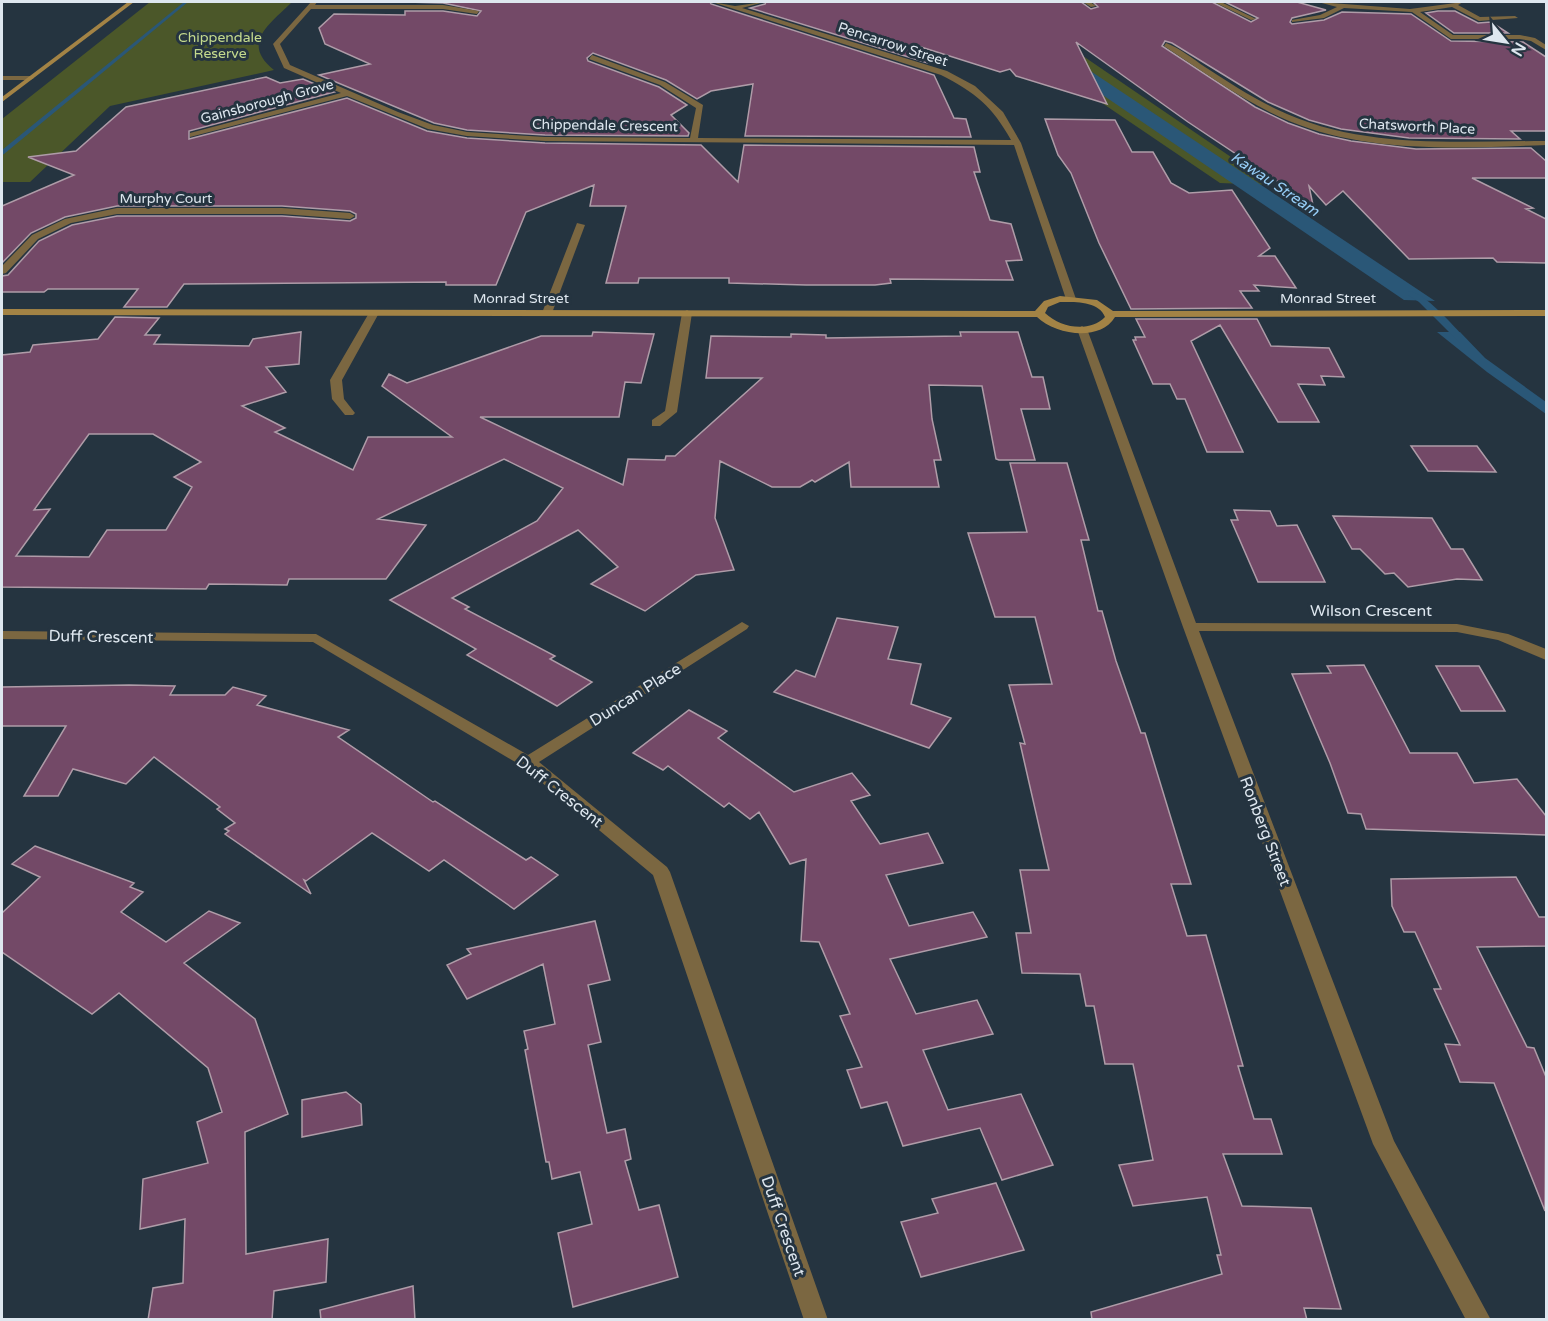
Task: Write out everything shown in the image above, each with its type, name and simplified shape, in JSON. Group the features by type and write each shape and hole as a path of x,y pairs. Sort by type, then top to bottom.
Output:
{"street":[{"path":"2,100 131,2"},
{"name":"Pencarrow Street","path":"715,2 944,73 972,88 1000,114 1017,142 1071,299"},
{"path":"736,8 761,2"},
{"path":"1086,2 1093,6"},
{"path":"1217,2 1253,19"},
{"path":"1321,2 1343,6 1413,10 1460,2"},
{"path":"311,4 443,7 477,12"},
{"name":"Chippendale Crescent","path":"311,4 276,44 287,66 431,127 467,134 546,139 1017,142"},
{"path":"1452,4 1479,19 1515,18"},
{"path":"1294,21 1322,17 1343,6"},
{"path":"1413,10 1451,37 1526,38 1533,39 1546,48"},
{"name":"Chatsworth Place","path":"1166,45 1287,117 1339,134 1401,142 1546,143"},
{"path":"592,57 663,82 683,93 700,107 694,140"},
{"path":"2,78 30,78"},
{"name":"Gainsborough Grove","path":"193,135 348,93"},
{"name":"Murphy Court","path":"2,271 35,237 68,221 117,211 282,211 350,216"},
{"path":"547,313 580,225"},
{"path":"1071,299 1100,305 1110,314 1107,322 1082,329 1050,322 1040,314 1044,305 1071,299"},
{"name":"Monrad Street","path":"2,312 1040,314"},
{"path":"349,413 338,399 336,380 374,313"},
{"path":"656,423 671,412 687,313"},
{"name":"Monrad Street","path":"1110,314 1546,314"},
{"name":"Ronberg Street","path":"1082,329 1190,627 1384,1144 1479,1320"},
{"name":"Duncan Place","path":"528,762 742,626"},
{"name":"Wilson Crescent","path":"1190,627 1457,628 1488,632 1514,639 1546,655"},
{"name":"Duff Crescent","path":"2,635 316,638 528,762 661,872 816,1320"}],"green space":[{"name":"Chippendale Reserve","path":"150,2 292,2 268,26 259,42 259,51 274,70 110,106 30,182 2,182 2,119"},
{"path":"953,2 1004,2 1272,185 1220,183"}],"water":[{"path":"966,2 987,2 1435,301 1404,300"},
{"path":"1437,332 1460,332 1485,358 1546,402 1546,414 1487,372"}],"building":[{"path":"406,2 710,2 934,75 954,118 966,119 971,137 745,136 753,84 711,91 697,99 666,80 593,53 587,58 588,61 659,87 687,105 671,115 689,133 688,136 545,135 467,130 434,123 319,75 370,64 325,44 319,28 334,14 405,15 405,11 443,11 477,16 481,11 443,3"},
{"path":"766,2 1081,2 1091,9 1098,7 1093,2 1212,2 1251,22 1258,18 1225,2 1297,2 1326,10 1292,18 1290,22 1292,24 1324,20 1342,12 1411,14 1451,41 1523,42 1546,57 1546,131 1511,131 1520,139 1409,138 1341,129 1309,120 1268,102 1172,43 1165,41 1162,46 1255,107 1288,123 1319,134 1351,141 1416,149 1531,148 1546,161 1546,178 1472,178 1533,208 1526,209 1546,219 1546,263 1497,262 1493,258 1409,259 1343,191 1326,205 1309,186 1313,205 1188,122 1076,42 1107,104 1016,76 1010,69 1000,72 921,47 928,63 750,8"},
{"path":"1455,11 1478,23 1491,22 1508,33 1454,33 1426,13"},
{"path":"266,77 280,83 303,79 334,92 189,131 189,139 347,98 427,131 467,138 545,143 701,145 738,182 744,145 974,147 980,172 974,172 990,220 1011,224 1022,260 1006,261 1013,280 890,279 891,283 875,285 806,285 729,283 729,278 639,278 638,283 606,283 626,206 590,206 594,185 526,212 496,285 446,285 446,282 184,284 167,307 124,307 138,289 48,289 44,292 2,292 2,276 8,275 39,241 72,225 117,216 282,216 350,221 356,218 356,214 350,211 282,206 117,206 65,217 31,233 2,263 2,206 74,175 28,157 76,151 126,107"},
{"path":"1045,119 1115,120 1132,152 1153,152 1171,183 1189,193 1232,190 1270,248 1259,256 1275,256 1296,288 1254,285 1259,291 1240,291 1252,308 1131,309 1099,243 1071,173 1058,155"},
{"path":"115,317 159,318 145,335 160,335 154,344 249,346 253,339 301,332 299,364 266,367 286,392 242,406 285,428 275,432 353,470 368,437 452,437 382,386 389,374 407,383 541,336 592,336 593,332 654,334 641,383 625,382 619,417 480,417 623,485 628,459 665,460 666,456 675,456 762,378 706,378 711,336 791,337 791,334 826,335 826,338 961,336 960,332 1018,332 1032,377 1043,377 1050,409 1021,409 1035,460 999,460 996,459 982,386 929,385 932,419 941,460 934,460 939,487 851,487 849,462 815,482 812,480 800,487 772,487 720,461 715,518 734,570 696,575 645,611 591,584 618,567 578,530 452,598 469,607 465,609 555,656 550,659 592,682 557,706 467,655 476,649 390,600 537,521 563,488 504,459 378,519 426,525 386,579 289,579 287,585 209,584 206,589 2,587 2,355 30,352 33,345 98,339","holes":["89,434 153,434 201,462 174,477 192,487 166,530 107,530 89,557 16,556 50,509 34,510"]},
{"path":"1136,319 1257,319 1271,346 1329,348 1344,377 1321,376 1325,385 1298,384 1319,422 1278,422 1220,325 1191,341 1243,452 1207,452 1185,399 1177,399 1170,384 1153,384 1133,340 1136,340 1135,337 1145,337"},
{"path":"1411,446 1477,446 1496,472 1428,471"},
{"path":"1010,463 1067,463 1089,540 1081,540 1098,611 1102,611 1116,661 1141,733 1145,733 1191,884 1171,884 1187,936 1206,935 1243,1066 1238,1066 1254,1119 1271,1119 1282,1154 1223,1154 1242,1206 1311,1208 1341,1309 1304,1308 1307,1320 1092,1320 1091,1312 1222,1274 1217,1255 1221,1255 1207,1197 1133,1206 1119,1165 1153,1160 1133,1064 1105,1064 1094,1006 1086,1006 1080,974 1022,973 1016,933 1031,933 1020,870 1049,870 1020,743 1025,744 1009,685 1052,684 1035,617 995,617 968,533 1027,532"},
{"path":"1234,510 1270,511 1277,526 1297,525 1325,582 1258,582 1231,520 1238,520"},
{"path":"1333,516 1432,518 1451,549 1463,549 1482,580 1457,579 1408,587 1394,573 1385,574 1360,549 1352,549"},
{"path":"837,618 898,627 888,659 921,664 911,704 951,718 929,748 774,692 796,670 815,677"},
{"path":"1364,665 1410,753 1457,753 1474,783 1517,779 1546,816 1546,835 1366,829 1361,814 1348,813 1330,763 1292,674 1331,673 1327,666"},
{"path":"1436,666 1479,666 1505,711 1461,711"},
{"path":"175,686 170,695 225,695 233,687 266,696 257,705 349,730 338,737 433,802 435,801 526,860 531,857 558,875 514,909 444,860 429,871 372,833 306,881 304,880 311,894 225,834 229,831 225,829 235,823 217,809 220,807 154,757 126,784 73,769 58,796 24,796 66,726 2,726 2,687"},
{"path":"689,710 727,731 718,738 794,792 852,773 870,795 851,801 880,844 928,833 943,863 886,875 909,926 973,912 987,937 890,959 916,1014 977,1000 993,1034 923,1050 948,1110 1021,1094 1053,1165 1002,1180 980,1128 903,1146 887,1102 861,1108 847,1070 862,1067 840,1016 850,1014 819,942 801,941 806,859 790,864 759,812 750,819 729,803 724,807 668,766 663,770 633,753"},
{"path":"35,846 134,883 130,887 143,892 121,912 166,942 209,911 240,923 184,963 255,1019 288,1114 245,1132 246,1254 328,1239 326,1282 274,1291 272,1320 148,1320 153,1288 183,1283 185,1219 140,1229 143,1179 208,1163 197,1122 222,1112 208,1068 119,993 92,1014 2,952 2,913 40,877 12,864"},
{"path":"1516,877 1539,917 1546,917 1546,946 1477,947 1527,1047 1534,1048 1546,1077 1545,1211 1494,1083 1460,1082 1445,1044 1460,1045 1434,989 1441,989 1415,932 1404,932 1392,906 1391,879"},
{"path":"595,921 610,980 588,985 601,1042 588,1045 607,1133 625,1129 631,1159 625,1161 639,1210 659,1205 678,1277 573,1307 558,1233 592,1224 580,1172 552,1179 549,1162 546,1162 525,1050 528,1049 524,1031 555,1024 543,964 467,999 447,965 471,954 467,949"},
{"path":"346,1092 361,1104 362,1125 302,1137 302,1100"},
{"path":"996,1183 1024,1250 921,1277 901,1222 938,1213 932,1199"},
{"path":"413,1286 415,1320 321,1320 320,1310"}],"waterway":[{"path":"2,153 186,2"},
{"name":"Kawau Stream","path":"1411,293 1422,300 1463,341"}]}
